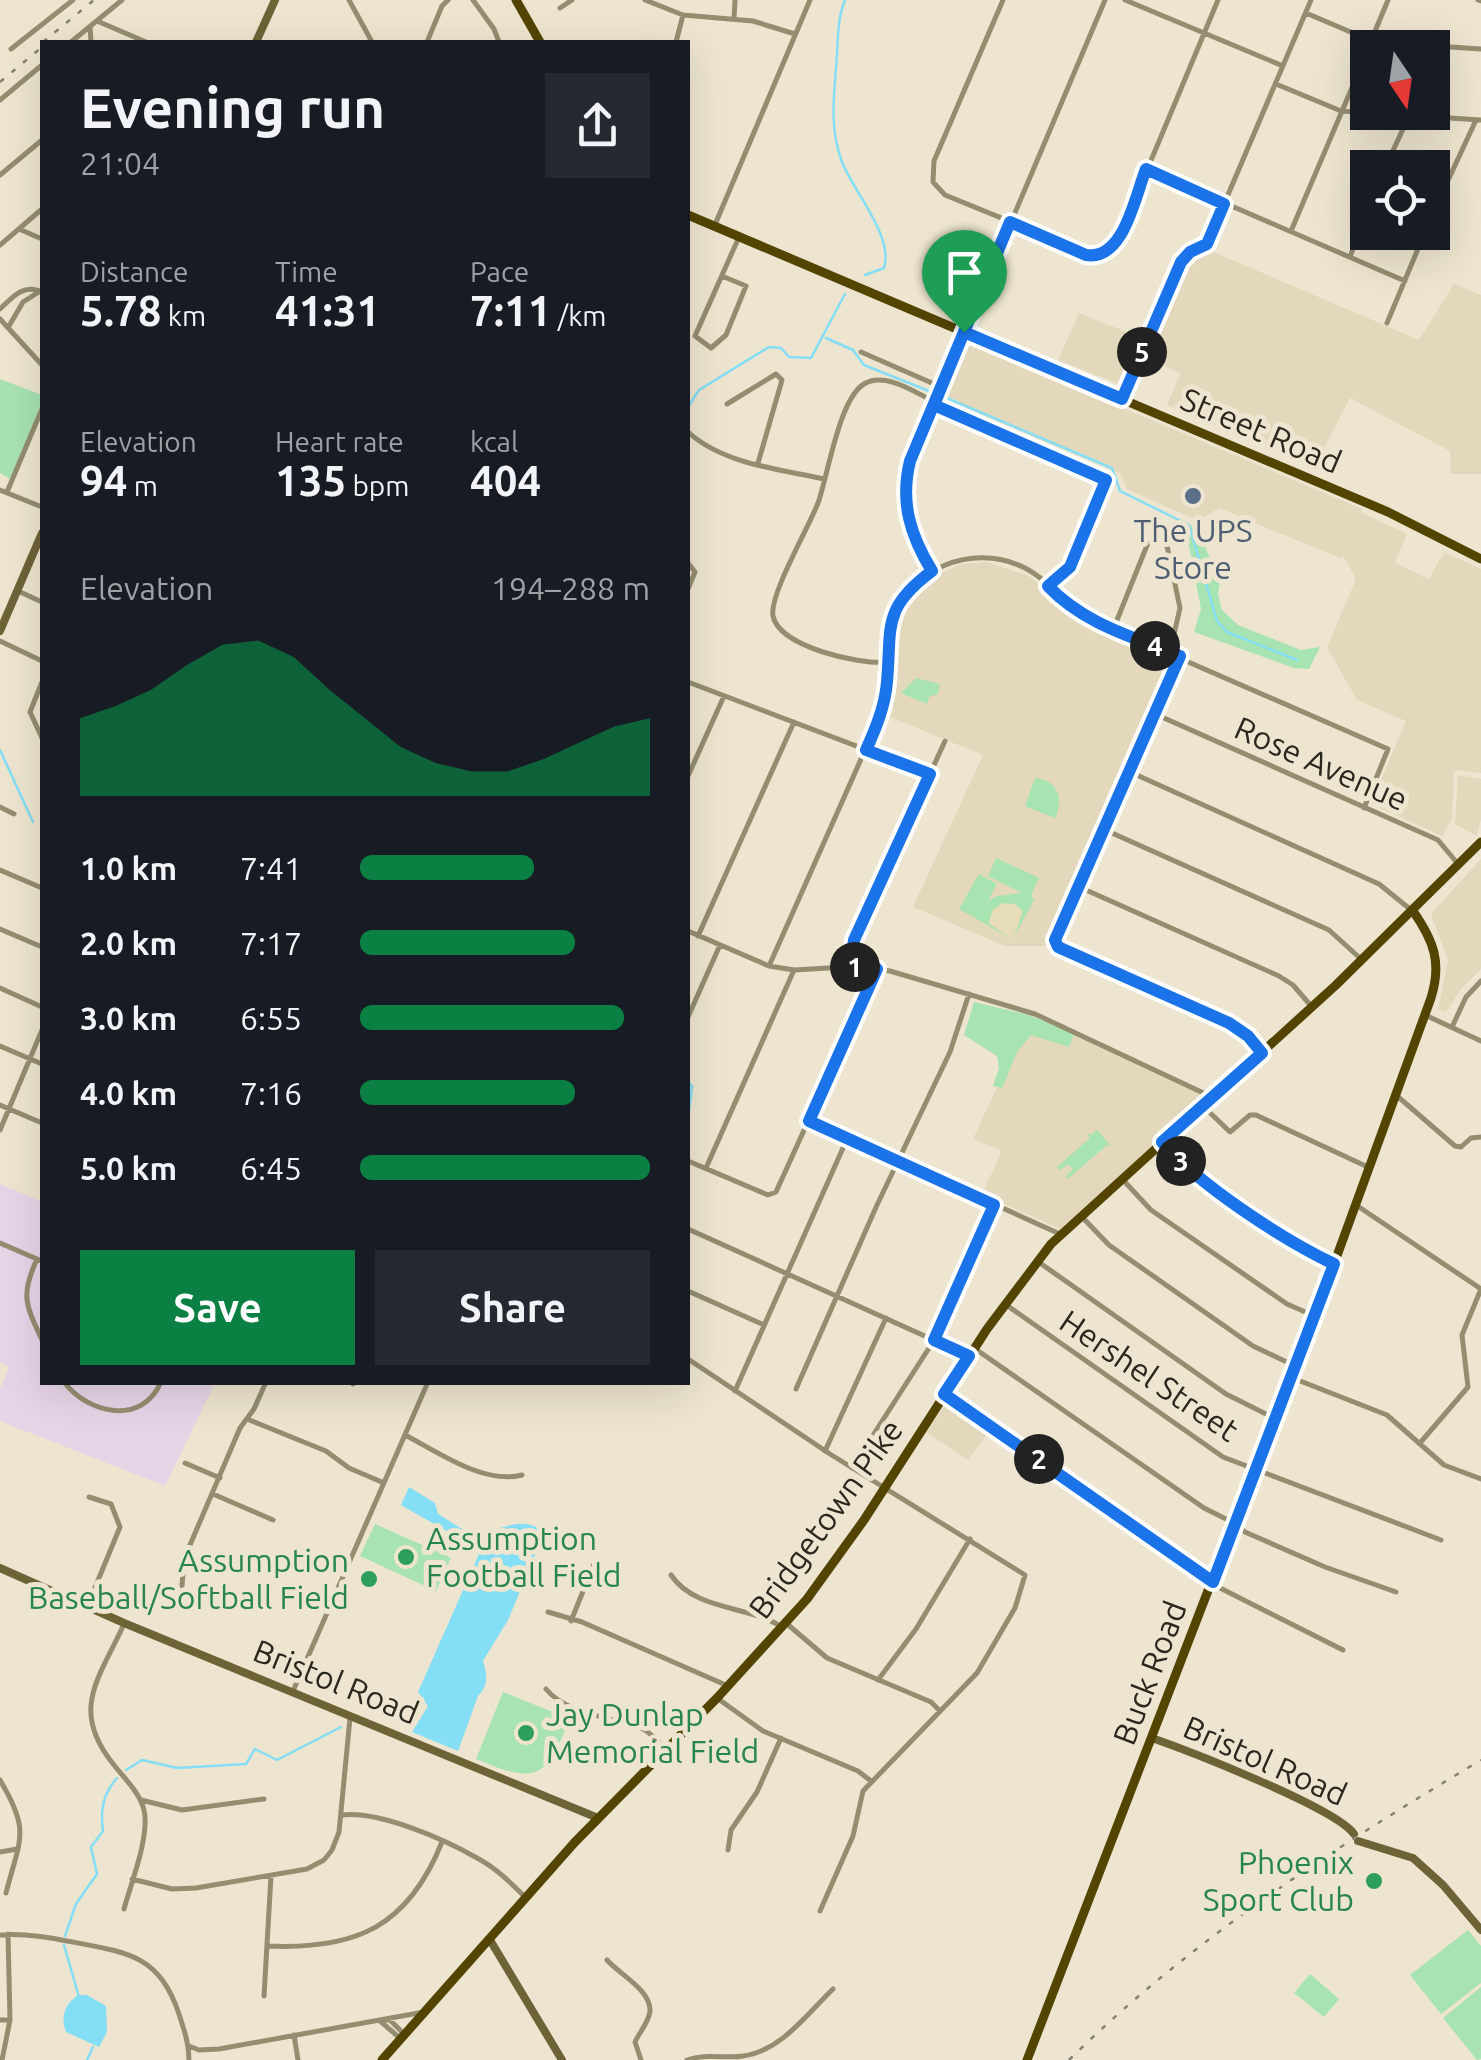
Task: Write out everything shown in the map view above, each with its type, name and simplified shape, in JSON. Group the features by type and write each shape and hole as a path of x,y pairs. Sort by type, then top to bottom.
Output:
{"main road":[{"path":"257,40 275,0"},
{"path":"516,0 539,40"},
{"name":"Street Road","path":"690,216 1388,512 1480,558"},
{"path":"0,631 40,538"},
{"name":"Bridgetown Pike","path":"382,2060 598,1818 728,1686 824,1578 972,1352 1060,1234 1312,1007 1479,847"},
{"name":"Buck Road","path":"1026,2060 1213,1582 1436,983 1437,959 1430,936 1412,912"},
{"name":"Bristol Road","path":"1,1570 598,1818"},
{"name":"Bristol Road","path":"1152,1738 1304,1802 1342,1820 1356,1837 1414,1858 1481,1930"},
{"path":"490,1940 562,2060"}],"street":[{"path":"11,49 74,0"},
{"path":"73,40 122,0"},
{"path":"349,0 371,40"},
{"path":"428,40 448,0"},
{"path":"474,0 494,28 497,40"},
{"path":"560,8 572,0"},
{"path":"734,19 735,0"},
{"path":"714,226 810,0"},
{"path":"1004,0 932,172 936,186 943,194 1086,255 1109,250 1122,230 1218,0"},
{"path":"932,571 910,526 905,491 910,461 1105,0"},
{"path":"1125,0 1283,66"},
{"path":"1122,399 1181,262 1190,252 1207,244 1311,0"},
{"path":"1376,30 1388,0"},
{"path":"649,1 682,16 772,25 796,34"},
{"path":"1306,12 1350,36"},
{"path":"676,40 682,16"},
{"path":"97,21 141,40"},
{"path":"90,26 91,40"},
{"path":"1450,48 1481,49"},
{"path":"0,100 40,68"},
{"path":"1276,84 1350,112"},
{"path":"1290,232 1350,90"},
{"path":"1450,118 1479,120 1450,178"},
{"path":"0,175 40,142"},
{"path":"1146,169 1405,281"},
{"path":"0,245 40,211"},
{"path":"20,228 40,238"},
{"path":"0,229 8,238"},
{"path":"722,276 746,286 726,334 710,348 695,336 739,237"},
{"path":"1350,258 1353,250"},
{"path":"1387,323 1418,250"},
{"path":"0,309 20,291 40,290"},
{"path":"9,329 18,307 40,291"},
{"path":"0,319 40,362"},
{"path":"862,352 942,387"},
{"path":"727,404 776,374 782,380 758,463"},
{"path":"887,662 862,664 844,659 788,637 774,620 774,602 816,507 835,438 860,386 882,380 1106,480 1070,567 1048,586"},
{"path":"40,413 3,491 40,507"},
{"path":"690,433 716,452 824,479"},
{"path":"1113,630 1148,543 1152,540 1167,546 1180,608 1172,644 1177,655 1155,714 1055,936 1056,944 1229,1023 1248,1036 1262,1053"},
{"path":"768,966 866,750 885,696 888,632 894,614 914,586 932,571 960,560 995,558 1027,569 1072,608 1113,630 1388,750 1364,808"},
{"path":"17,591 40,601"},
{"path":"0,602 11,606"},
{"path":"0,641 40,660"},
{"path":"690,683 930,774"},
{"path":"40,686 30,708 40,734"},
{"path":"690,772 724,696"},
{"name":"Rose Avenue","path":"1155,714 1438,840 1460,866"},
{"path":"32,718 40,721"},
{"path":"698,936 794,722"},
{"path":"850,967 854,940 945,740"},
{"path":"1129,772 1379,884 1412,912"},
{"path":"0,808 14,814"},
{"path":"1103,829 1329,930 1362,960"},
{"path":"0,870 40,887"},
{"path":"1077,886 1279,976 1312,1007"},
{"path":"0,929 40,946"},
{"path":"690,933 768,966 794,970 877,969 1049,1019 1212,1096"},
{"path":"690,1013 720,945"},
{"path":"690,1163 771,1195 776,1192 877,969"},
{"path":"705,1169 794,970"},
{"path":"1452,1027 1460,1007 1481,980"},
{"path":"0,988 40,1006"},
{"path":"796,1390 950,1052 969,994"},
{"path":"1424,1015 1481,1041"},
{"path":"0,1130 40,1035"},
{"path":"0,1046 40,1063"},
{"path":"1396,1096 1455,1146 1461,1147 1471,1138 1481,1136"},
{"path":"0,1105 40,1122"},
{"path":"1202,1105 1230,1132 1250,1115 1256,1115 1370,1168"},
{"path":"809,1121 1060,1234"},
{"path":"735,1391 847,1138"},
{"path":"1162,1142 1186,1166 1281,1235 1334,1264"},
{"path":"1121,1178 1152,1210 1287,1304 1314,1315"},
{"path":"852,1468 934,1340 994,1205"},
{"path":"1356,1205 1481,1290 1462,1335 1466,1392 1420,1444"},
{"path":"1080,1215 1109,1245 1237,1335 1265,1354 1294,1365"},
{"path":"690,1231 934,1340 972,1352 1245,1532 1396,1592"},
{"path":"0,1243 40,1260 27,1282 25,1298 40,1335"},
{"path":"1037,1261 1226,1394 1274,1418"},
{"path":"690,1292 764,1325"},
{"name":"Hershel Street","path":"1005,1304 1217,1453 1441,1540"},
{"path":"825,1450 886,1318"},
{"path":"690,1360 852,1468 1025,1575 1015,1608 970,1682 871,1781 861,1798 853,1836 820,1911"},
{"path":"1290,1377 1387,1416 1444,1465 1481,1479"},
{"path":"67,1385 84,1400 124,1412 145,1405 158,1385"},
{"path":"182,1586 184,1558 238,1432 264,1385"},
{"path":"292,1692 427,1385"},
{"path":"944,1394 1213,1582 1343,1650"},
{"path":"247,1419 326,1451 349,1468 384,1483"},
{"path":"405,1435 472,1468 508,1478 522,1475"},
{"path":"185,1463 220,1478"},
{"path":"213,1494 273,1520"},
{"path":"87,1607 120,1528 112,1504 89,1497"},
{"path":"878,1680 916,1629 970,1539"},
{"path":"571,1621 594,1564"},
{"path":"671,1575 682,1588 726,1609 784,1626 819,1653 930,1702 940,1711"},
{"path":"548,1612 582,1622 728,1686"},
{"path":"124,1623 94,1691 90,1721 102,1751 141,1800 145,1831 124,1909"},
{"path":"546,1688 553,1697 582,1710 646,1730 666,1749"},
{"path":"716,1698 753,1725 858,1771 871,1781"},
{"path":"132,1878 180,1889 307,1869 324,1860 336,1844 351,1715"},
{"path":"728,1850 731,1830 757,1792 782,1738"},
{"path":"0,1780 20,1814 22,1827 6,1893"},
{"path":"141,1800 182,1810 264,1799"},
{"path":"341,1815 376,1816 478,1858 526,1898"},
{"path":"268,1946 303,1946 362,1935 383,1926 420,1886 442,1842"},
{"path":"0,1852 17,1850"},
{"path":"264,1996 271,1876"},
{"path":"2,2060 10,2020 4,1934 92,1945 141,1959 157,1972 172,1993 189,2046 189,2060"},
{"path":"606,1960 635,1986 649,2005 647,2020 635,2042 640,2060"},
{"path":"687,2060 702,2056 738,2057 768,2048 832,1989"},
{"path":"189,2046 219,2049 427,2012"},
{"path":"378,2019 390,2020 403,2037"},
{"path":"0,2020 10,2020"},
{"path":"294,2036 298,2060"}],"shaded area":[{"path":"1211,251 1419,340 1454,284 1481,295 1481,474 1451,474 1450,451 1350,398 1315,465 1167,405 1180,374 1148,357 1122,385 1058,360 1079,313 1151,342 1184,263"},
{"path":"969,343 1362,509 1362,513 1407,534 1395,563 1429,579 1444,552 1481,569 1481,773 1454,770 1452,819 1442,836 1371,804 1406,721 1357,700 1327,647 1356,579 1343,555 1340,558 1219,508 1198,521 1127,489 1120,473 943,399"},
{"path":"987,562 1029,576 1084,621 1177,659 1048,946 1005,946 913,907 983,755 885,715 893,677 893,638 902,609 927,580 961,564"},
{"path":"1458,775 1481,779 1481,820 1476,836 1455,824"},
{"path":"1481,859 1481,969 1446,1012 1438,1009 1448,961 1431,914"},
{"path":"1025,1027 1068,1047 1075,1034 1208,1097 1060,1229 982,1194 1002,1151 973,1139"},
{"path":"0,1184 40,1201 40,1385 214,1385 165,1486 0,1421 0,1389 9,1367 0,1362"},
{"path":"948,1400 991,1429 968,1460 927,1432"}],"green space":[{"path":"0,379 40,394 40,409 10,479 0,473"},
{"path":"1185,525 1196,526 1220,581 1222,610 1238,625 1301,650 1320,647 1309,669 1294,668 1194,632 1201,609"},
{"path":"916,678 940,684 938,694 929,697 927,704 901,693"},
{"path":"1035,778 1049,782 1057,792 1055,818 1025,806"},
{"path":"996,858 1039,878 1031,896 1034,900 1010,938 959,909 979,874 997,884 988,901 1022,893 988,876"},
{"path":"974,1002 1029,1015 1074,1034 1069,1047 1031,1035 1017,1052 1002,1088 993,1086 999,1068 997,1056 964,1035"},
{"path":"1097,1130 1112,1147 1107,1145 1068,1179 1066,1176 1073,1169 1068,1164 1060,1170 1057,1167 1090,1138 1086,1133 1091,1135"},
{"name":"Assumption Football Field","path":"375,1524 451,1558 436,1591 360,1556"},
{"name":"Jay Dunlap Memorial Field","path":"503,1692 570,1719 553,1754 537,1771 513,1772 476,1759"},
{"path":"1468,1930 1481,1946 1481,1983 1441,2014 1410,1975"},
{"path":"1310,1974 1339,1999 1324,2017 1294,1993"},
{"path":"1481,1987 1481,2059 1477,2060 1443,2018"}],"sand":[{"path":"1002,903 1015,904 1023,911 1014,937 988,923 993,910"}],"water":[{"path":"409,1487 435,1503 438,1514 475,1537 518,1524 542,1531 508,1620 483,1661 485,1684 458,1751 412,1732 428,1706 418,1692 479,1554 401,1505"},
{"path":"78,1995 87,1995 106,2006 107,2032 99,2047 66,2032 65,2011"}],"waterway":[{"path":"845,0 838,33 835,135 847,174 878,228 886,255 884,268 865,275"},
{"path":"690,404 699,390 769,347 781,348 789,357 811,358 845,294"},
{"path":"826,338 853,350 864,365 934,393"},
{"path":"942,396 1112,468 1120,491 1189,525 1217,621 1227,632 1297,660"},
{"path":"0,750 33,822"},
{"path":"690,1084 690,1102"},
{"path":"126,1770 142,1760 177,1768 246,1764 255,1749 277,1760 341,1727"},
{"path":"65,1936 76,1904 97,1874 91,1847 103,1831 104,1803 117,1778"},
{"path":"64,1945 79,1997"},
{"path":"87,2060 93,2047"}],"railway":[{"path":"45,40 94,0"},
{"path":"0,82 40,49"},
{"path":"1069,2060 1215,1935 1318,1862 1481,1760"}],"place":[{"name":"The UPS Store","path":"1193,496"},
{"name":"Assumption Football Field","path":"406,1557"},
{"name":"Assumption Baseball/Softball Field","path":"369,1579"},
{"name":"Jay Dunlap Memorial Field","path":"526,1733"},
{"name":"Phoenix Sport Club","path":"1374,1881"}],"route":[{"path":"964,332 910,461 907,473 905,491 910,526 932,571 906,594 892,620 886,645 885,696 866,750 930,774 854,940 850,967 877,969 809,1121 994,1205 934,1340 969,1356 944,1394 1213,1582 1334,1264 1281,1235 1186,1166 1162,1142 1262,1053 1255,1043 1229,1023 1058,947 1055,940 1180,656 1092,620 1048,586 1070,567 1106,480 934,405 964,332 1122,399 1181,262 1190,252 1207,244 1224,204 1146,169 1122,230 1109,250 1100,255 1086,255 1010,222 964,332"}]}
